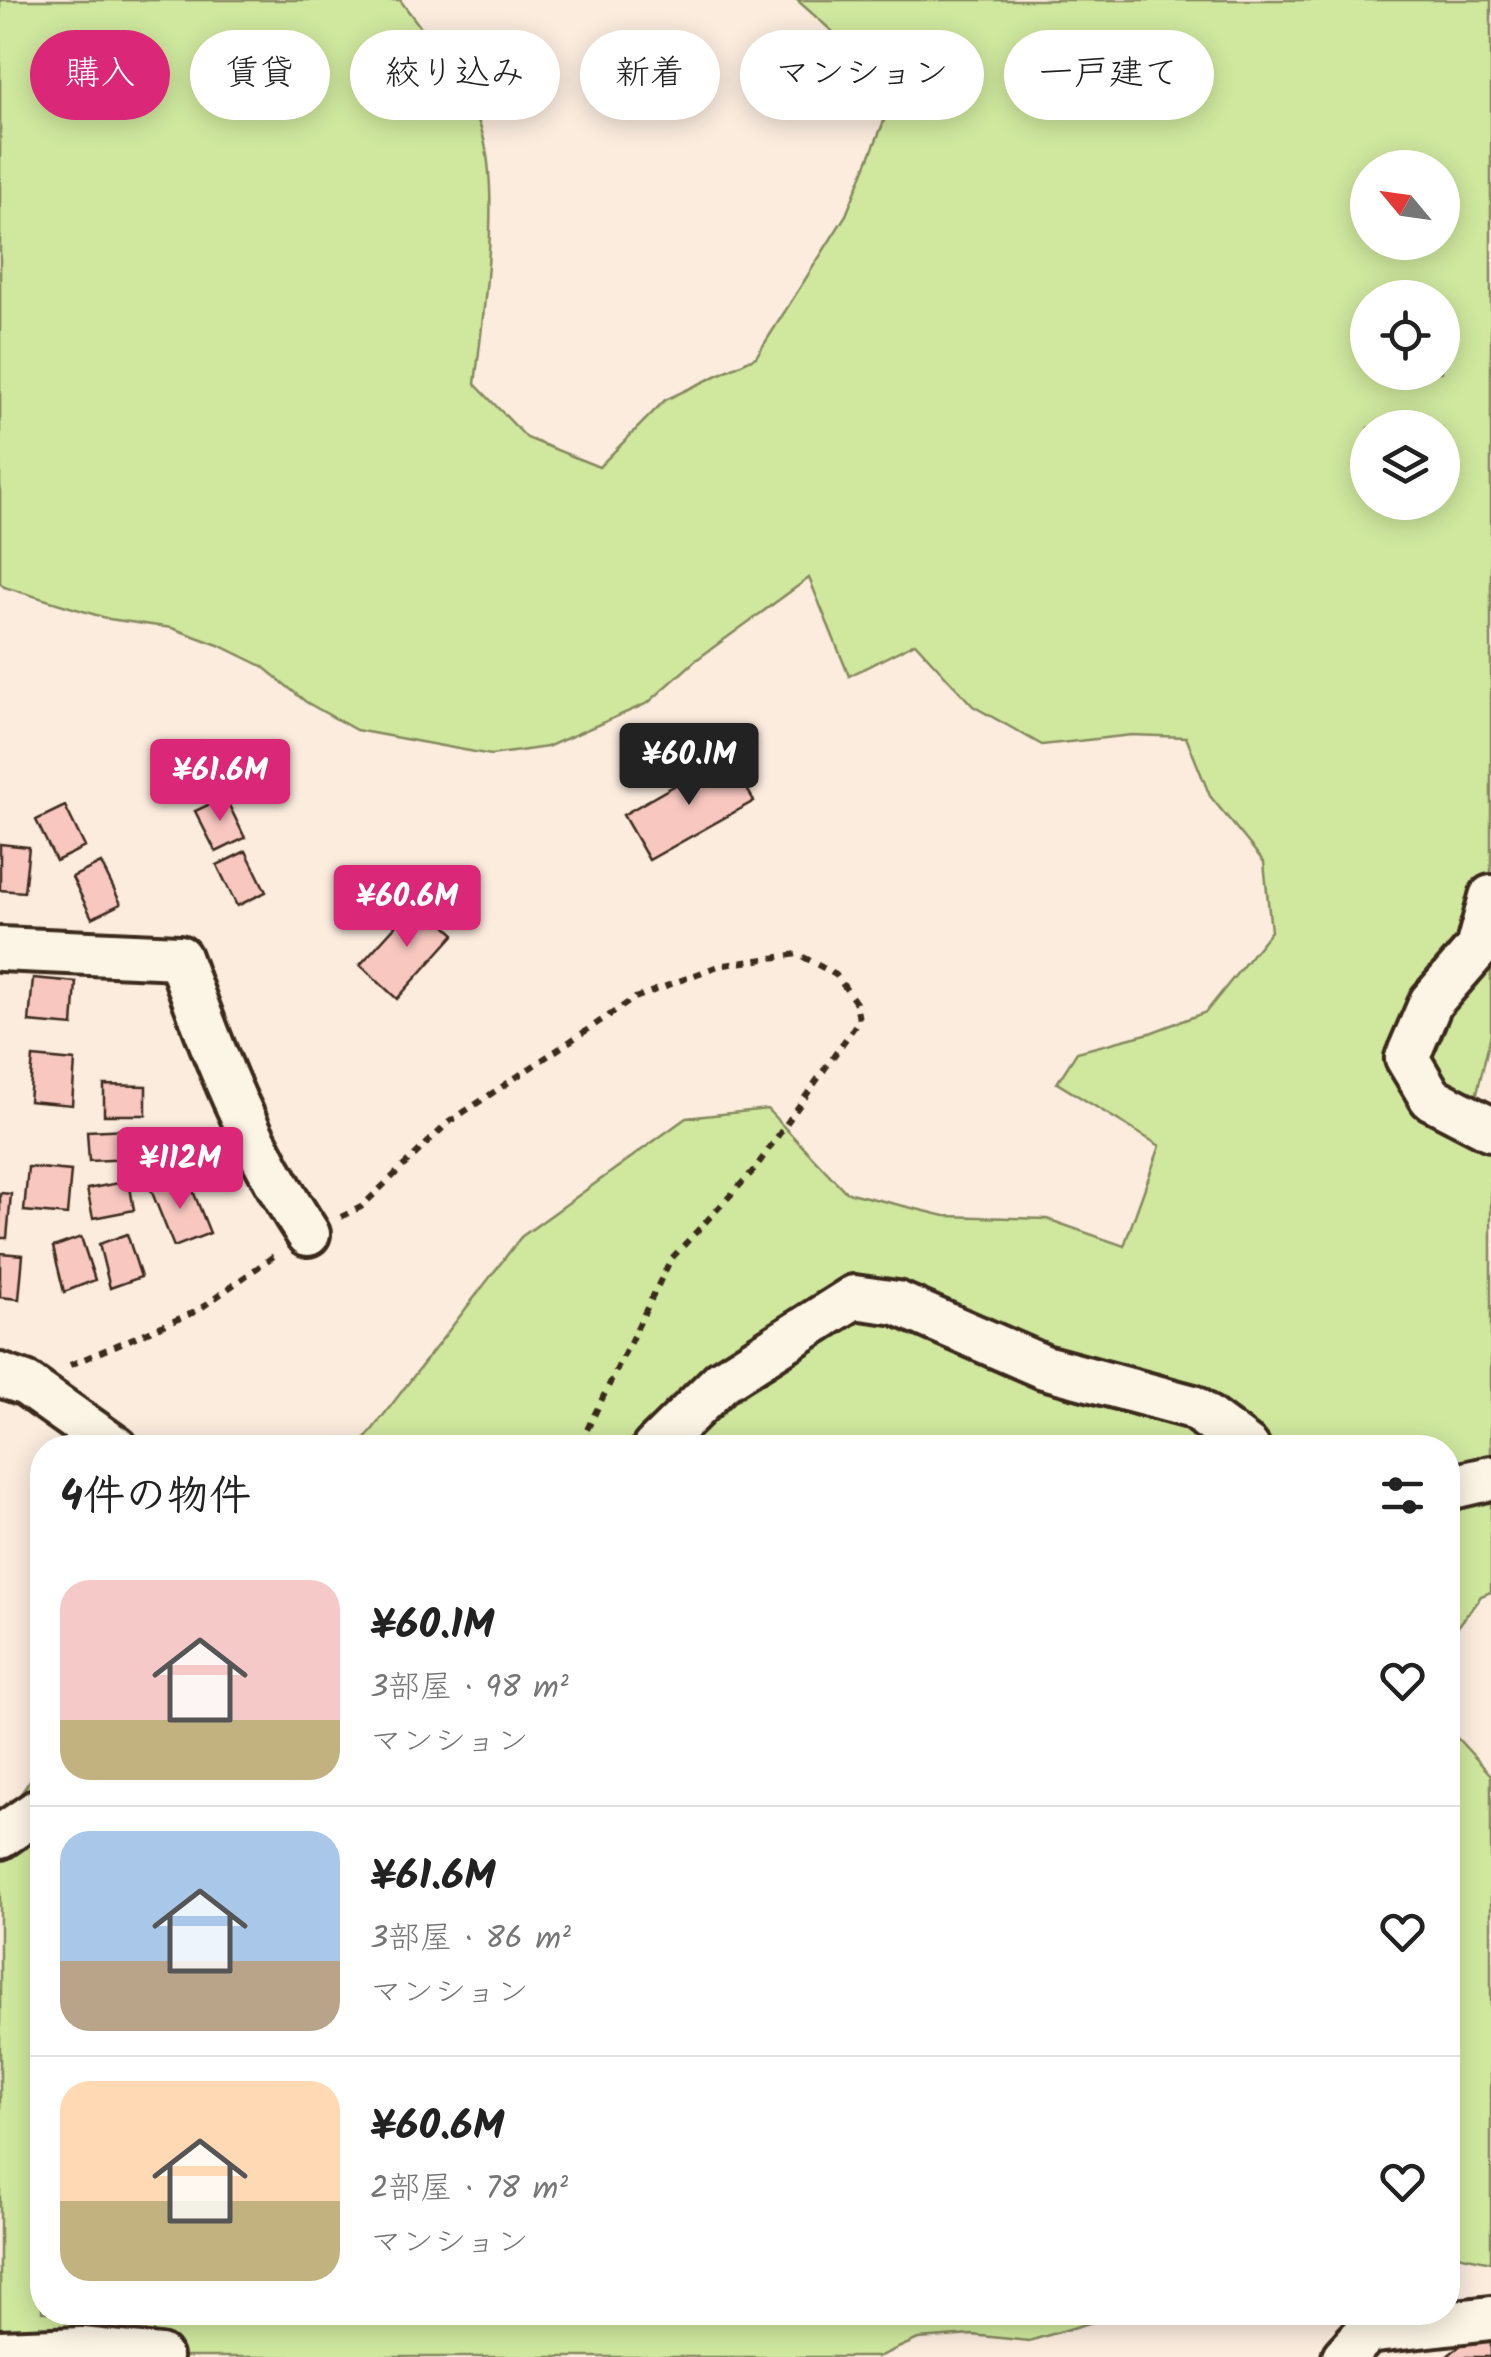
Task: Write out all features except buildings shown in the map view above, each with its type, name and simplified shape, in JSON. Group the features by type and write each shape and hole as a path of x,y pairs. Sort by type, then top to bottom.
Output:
{"street":[{"path":"1491,897 1477,950 1432,1002 1407,1058 1431,1098 1491,1129"},
{"path":"0,949 179,957 219,1068 262,1165 308,1234"},
{"path":"667,1435 722,1381 854,1297 897,1303 1044,1367 1193,1407 1231,1435"},
{"path":"13,1380 96,1435"},
{"path":"1460,1485 1491,1478"},
{"path":"0,1837 30,1816"},
{"path":"1460,2322 1491,2318"},
{"path":"1344,2357 1367,2332 1429,2325"},
{"path":"0,2352 82,2349 160,2357"}],"path":[{"path":"13,1380 196,1312 308,1234 360,1207 449,1122 635,998 718,966 798,954 836,975 856,1003 859,1020 754,1170 670,1258 584,1435"}],"green space":[{"path":"0,0 400,0 422,30 350,30 350,120 478,120 486,149 490,215 475,384 527,438 599,467 665,400 756,357 846,215 884,120 984,120 984,30 831,30 797,0 1491,0 1491,1034 1475,1101 1491,1135 1491,1592 1481,1596 1460,1624 1460,1435 368,1435 521,1237 686,1118 767,1109 846,1192 945,1216 1047,1219 1124,1246 1160,1146 1057,1083 1077,1052 1150,1033 1206,1012 1271,931 1264,862 1210,796 1186,737 1132,735 1042,745 973,706 915,643 849,676 809,578 696,660 648,703 547,747 491,755 356,730 306,702 262,666 221,646 172,628 109,619 0,583"},
{"path":"1460,1741 1491,1775 1491,2262 1460,2256"},
{"path":"30,1780 30,2325 1083,2325 1029,2341 972,2335 918,2339 878,2357 0,2357 0,1824"}]}
